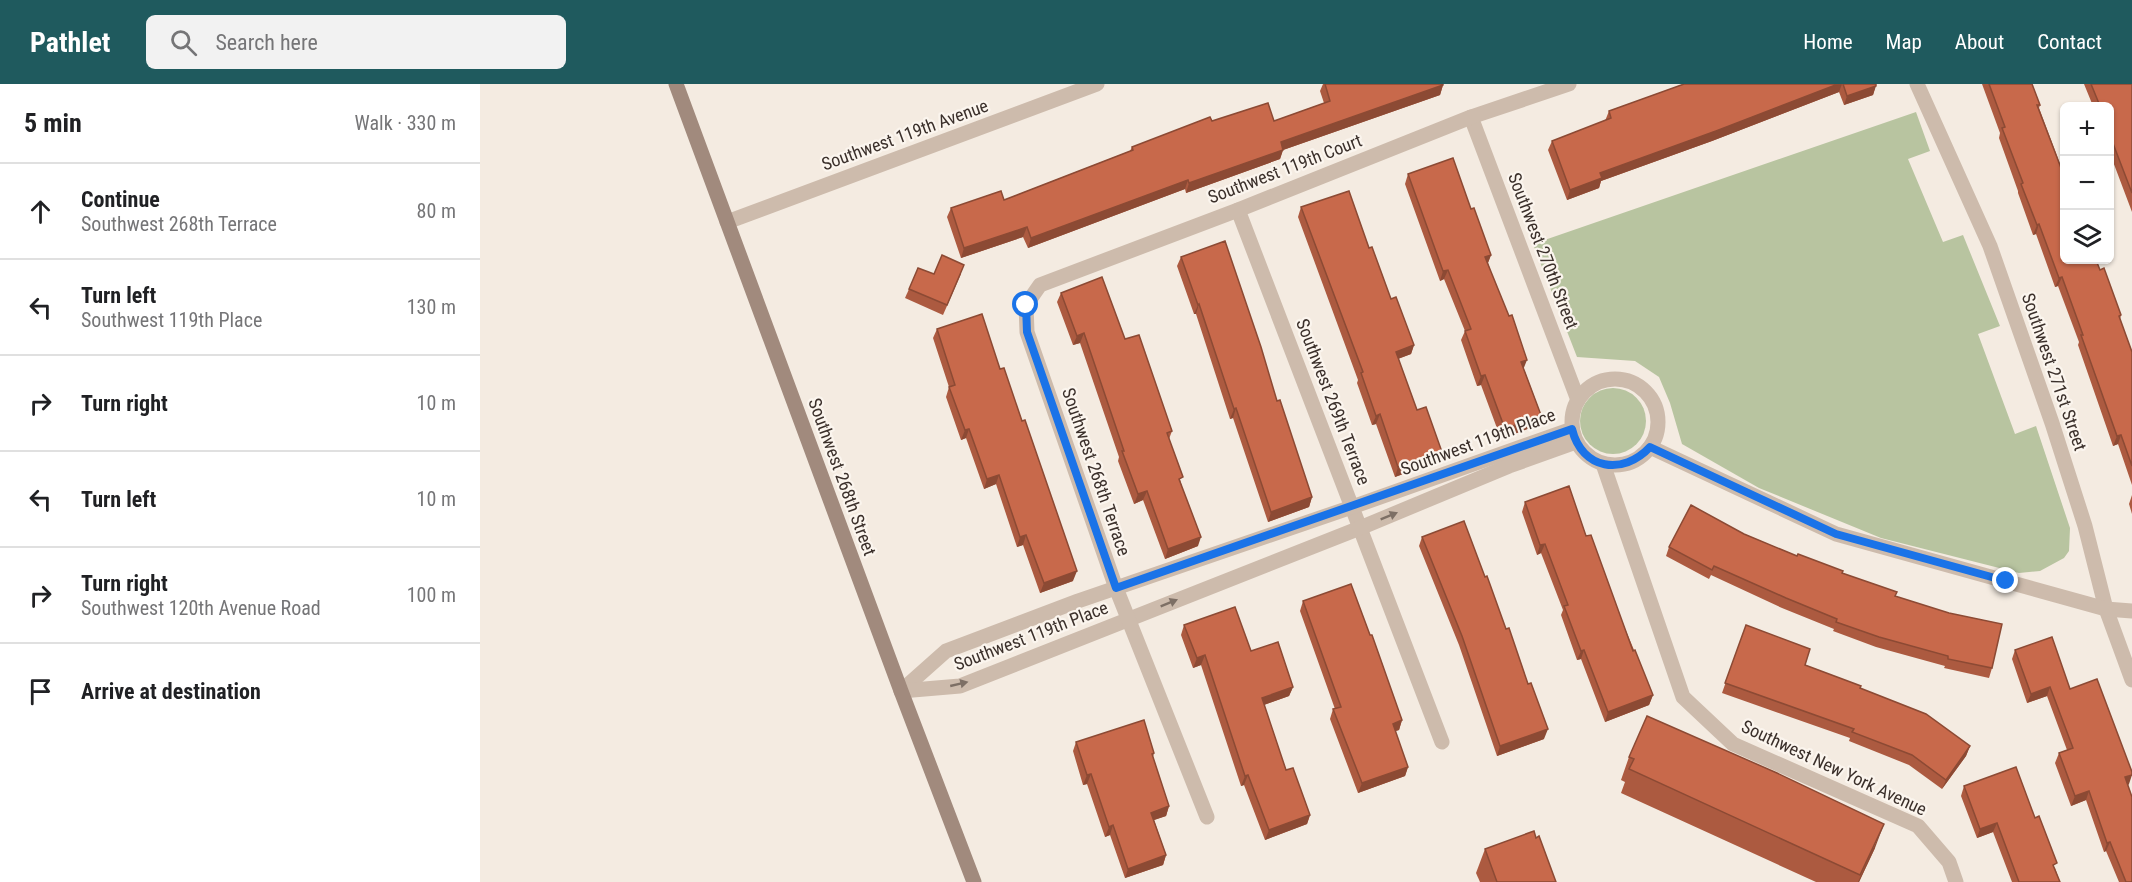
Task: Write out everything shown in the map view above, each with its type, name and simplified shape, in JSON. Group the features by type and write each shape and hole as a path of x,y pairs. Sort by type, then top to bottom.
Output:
{"main road":[{"name":"Southwest 268th Street","path":"676,84 974,882"}],"street":[{"name":"Southwest 119th Avenue","path":"727,222 1097,84"},
{"name":"Southwest 119th Court","path":"1026,305 1040,285 1238,210 1471,117 1569,84"},
{"name":"Southwest 271st Street","path":"1917,84 1989,246 2052,423 2085,526 2106,609 2132,681"},
{"name":"Southwest 270th Street","path":"1471,117 1578,400"},
{"name":"Southwest 269th Terrace","path":"1238,210 1442,742"},
{"name":"Southwest 268th Terrace","path":"1026,305 1027,332 1116,588 1207,817"},
{"path":"1612,379 1625,380 1638,386 1648,395 1655,407 1658,421 1656,435 1650,447 1641,457 1630,463 1616,466 1603,464 1583,452 1574,436 1574,409 1578,400 1587,389 1598,382 1612,379"},
{"name":"Southwest 119th Place","path":"901,691 946,651 1060,607 1352,507 1574,436"},
{"name":"Southwest 119th Place","path":"901,691 960,686 1360,528 1509,466 1574,436"},
{"path":"1650,447 1836,534 2106,609 2132,611"},
{"name":"Southwest New York Avenue","path":"1603,464 1683,697 1733,744 1918,826 1949,862 1956,882"}],"green space":[{"path":"1916,112 1930,151 1908,159 1943,242 1963,235 2000,326 1978,334 2015,434 2036,426 2070,528 2069,551 2064,558 2040,571 2019,573 1881,538 1759,488 1682,444 1670,403 1659,377 1635,361 1577,357 1533,244"},
{"path":"1613,388 1626,391 1636,398 1643,408 1646,421 1643,434 1636,444 1626,451 1613,454 1600,451 1590,444 1583,434 1580,421 1583,408 1590,398 1600,391"}],"building":[{"path":"1325,84 1443,85 1281,142 1283,150 1189,183 1188,180 1031,238 1027,227 964,248 951,208 1001,191 1004,200 1133,150 1132,147 1210,117 1212,121 1268,103 1274,121 1330,101"},
{"path":"1684,84 1838,84 1600,173 1602,178 1570,190 1552,141 1611,118 1609,111"},
{"path":"1843,84 1876,84 1876,86 1847,96"},
{"path":"1989,84 2032,84 2040,105 2037,105 2060,165 2060,264 2098,264 2100,270 2104,268 2132,352 2132,466 2121,435 2117,436 2062,277 2059,278 2021,184 2023,183 2002,128 2005,127"},
{"path":"2091,84 2132,84 2132,193 2114,146 2114,102 2098,102"},
{"path":"1453,158 1471,209 1474,208 1491,255 1485,257 1509,316 1512,315 1527,360 1521,362 1541,415 1505,429 1485,375 1481,376 1465,331 1471,329 1448,270 1443,271 1408,174"},
{"path":"1349,191 1369,248 1372,247 1391,299 1396,297 1414,345 1396,352 1417,410 1426,407 1442,452 1398,467 1380,414 1376,416 1361,373 1363,372 1301,207"},
{"path":"1225,241 1277,401 1280,400 1312,497 1271,512 1181,257"},
{"path":"942,255 964,265 947,305 909,289 918,268 934,274"},
{"path":"1102,277 1125,339 1139,335 1172,431 1167,433 1183,477 1179,479 1201,537 1168,549 1147,491 1138,494 1084,333 1077,336 1061,293"},
{"path":"982,314 1000,369 1004,368 1022,421 1025,420 1077,571 1044,583 1026,535 1020,537 999,475 987,479 969,429 965,430 949,387 955,385 937,329"},
{"path":"1569,486 1586,536 1591,535 1633,651 1635,650 1653,695 1608,712 1564,606 1568,605 1545,544 1540,545 1525,502"},
{"path":"1691,505 1744,534 1897,592 1895,596 1949,613 2002,624 1992,668 1948,659 1948,656 1879,637 1836,622 1837,619 1714,566 1712,570 1669,547"},
{"path":"1464,521 1548,729 1500,746 1462,636 1422,537"},
{"path":"1351,584 1402,720 1393,724 1408,767 1362,783 1333,709 1341,707 1303,601"},
{"path":"1235,607 1251,651 1278,642 1293,687 1262,698 1286,770 1293,768 1310,815 1269,830 1248,775 1245,776 1205,655 1197,658 1184,625"},
{"path":"1746,625 1810,649 1805,665 1926,714 1970,746 1946,780 1912,755 1852,732 1854,729 1725,683"},
{"path":"2052,637 2070,689 2097,679 2132,772 2132,775 2125,777 2132,797 2132,882 2126,882 2110,842 2107,843 2089,791 2075,796 2059,753 2073,748 2050,687 2031,694 2015,650"},
{"path":"1647,716 1777,773 1884,824 1860,875 1629,769 1634,759 1629,757"},
{"path":"1144,720 1154,753 1152,754 1169,806 1151,813 1166,855 1128,869 1113,825 1109,827 1091,774 1087,775 1076,742"},
{"path":"2016,767 2035,818 2039,816 2057,863 2053,865 2060,882 2019,882 1997,823 1980,829 1964,786"},
{"path":"1534,831 1536,838 1539,836 1556,882 1497,882 1485,849"}],"route":[{"path":"1026,305 1027,332 1116,588 1572,429 1576,442 1583,452 1603,464 1616,466 1630,463 1641,457 1650,447 1836,534 2006,581"}]}
